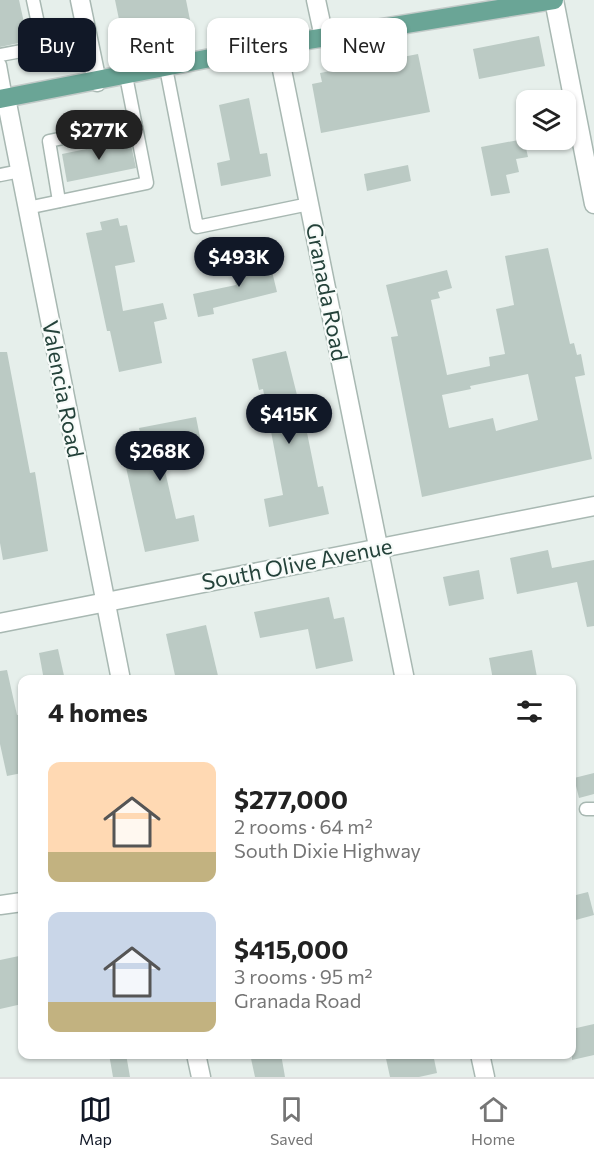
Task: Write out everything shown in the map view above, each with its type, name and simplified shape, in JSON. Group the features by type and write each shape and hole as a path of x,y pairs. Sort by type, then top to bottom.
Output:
{"main road":[{"path":"407,24 554,0"},
{"path":"3,99 146,72"}],"street":[{"path":"80,0 97,82"},
{"path":"316,0 321,23"},
{"path":"554,0 594,204"},
{"name":"Granada Road","path":"282,72 404,675"},
{"name":"Valencia Road","path":"3,99 20,171 120,675"},
{"name":"South Olive Avenue","path":"0,623 594,506"},
{"path":"0,905 18,903"},
{"path":"197,1059 201,1077"},
{"path":"481,1059 485,1077"}],"lane":[{"path":"0,55 43,47 33,0"},
{"path":"0,65 3,99"},
{"path":"167,72 197,227 309,204"},
{"path":"27,208 147,183 126,76"},
{"path":"59,201 49,141 135,123"},
{"path":"0,175 20,171"}],"building":[{"path":"0,0 19,0 23,18 18,18 18,43 0,47"},
{"path":"115,0 186,0 190,18 119,18"},
{"path":"539,36 545,66 479,79 473,49"},
{"path":"418,54 430,112 321,133 312,84 322,82 320,73 407,72 407,56"},
{"path":"249,98 260,154 267,153 271,176 221,186 217,163 230,160 219,105"},
{"path":"130,140 136,168 67,182 62,154"},
{"path":"516,140 516,150 526,150 528,157 516,159 519,172 506,175 510,193 491,196 481,147"},
{"path":"408,165 411,181 367,191 364,174"},
{"path":"118,218 120,226 127,225 135,262 115,266 123,311 163,303 167,319 154,322 162,363 119,372 110,331 107,331 86,233 102,230 100,222"},
{"path":"548,248 570,344 574,343 577,355 581,354 585,375 575,377 592,459 422,497 391,337 398,336 386,285 447,270 452,288 438,292 440,298 431,300 447,375 490,366 489,357 505,354 496,309 514,305 505,256","holes":["528,374 538,420 496,431 493,418 449,428 442,395 471,389 470,386"]},
{"path":"269,259 277,292 213,308 214,314 198,317 193,294 236,285 232,269"},
{"path":"286,351 299,403 301,403 318,487 323,486 329,514 269,527 264,499 283,495 263,389 259,390 252,359"},
{"path":"0,352 7,352 30,473 35,472 48,551 3,560 0,543"},
{"path":"196,417 201,442 194,443 197,455 163,462 176,519 194,515 199,541 145,552 121,445 142,441 139,428"},
{"path":"548,550 552,568 594,560 594,626 587,627 577,582 517,594 510,558"},
{"path":"479,570 484,599 449,606 443,577"},
{"path":"329,597 334,619 344,617 353,661 316,669 308,629 260,638 254,612"},
{"path":"206,625 218,675 175,675 166,634"},
{"path":"58,649 64,675 43,675 39,653"},
{"path":"532,650 537,675 492,675 489,658"},
{"path":"7,670 18,715 18,774 7,776 0,744 0,671"},
{"path":"594,773 594,794 579,798 576,778"},
{"path":"588,892 594,915 576,920 576,895"},
{"path":"18,956 18,1005 0,1009 0,960"},
{"path":"594,1024 594,1055 572,1060 576,1059 576,1028"},
{"path":"110,1059 127,1059 130,1077 113,1077"},
{"path":"251,1059 282,1059 285,1077 255,1077"},
{"path":"386,1059 434,1059 437,1073 419,1077 390,1077"}]}
